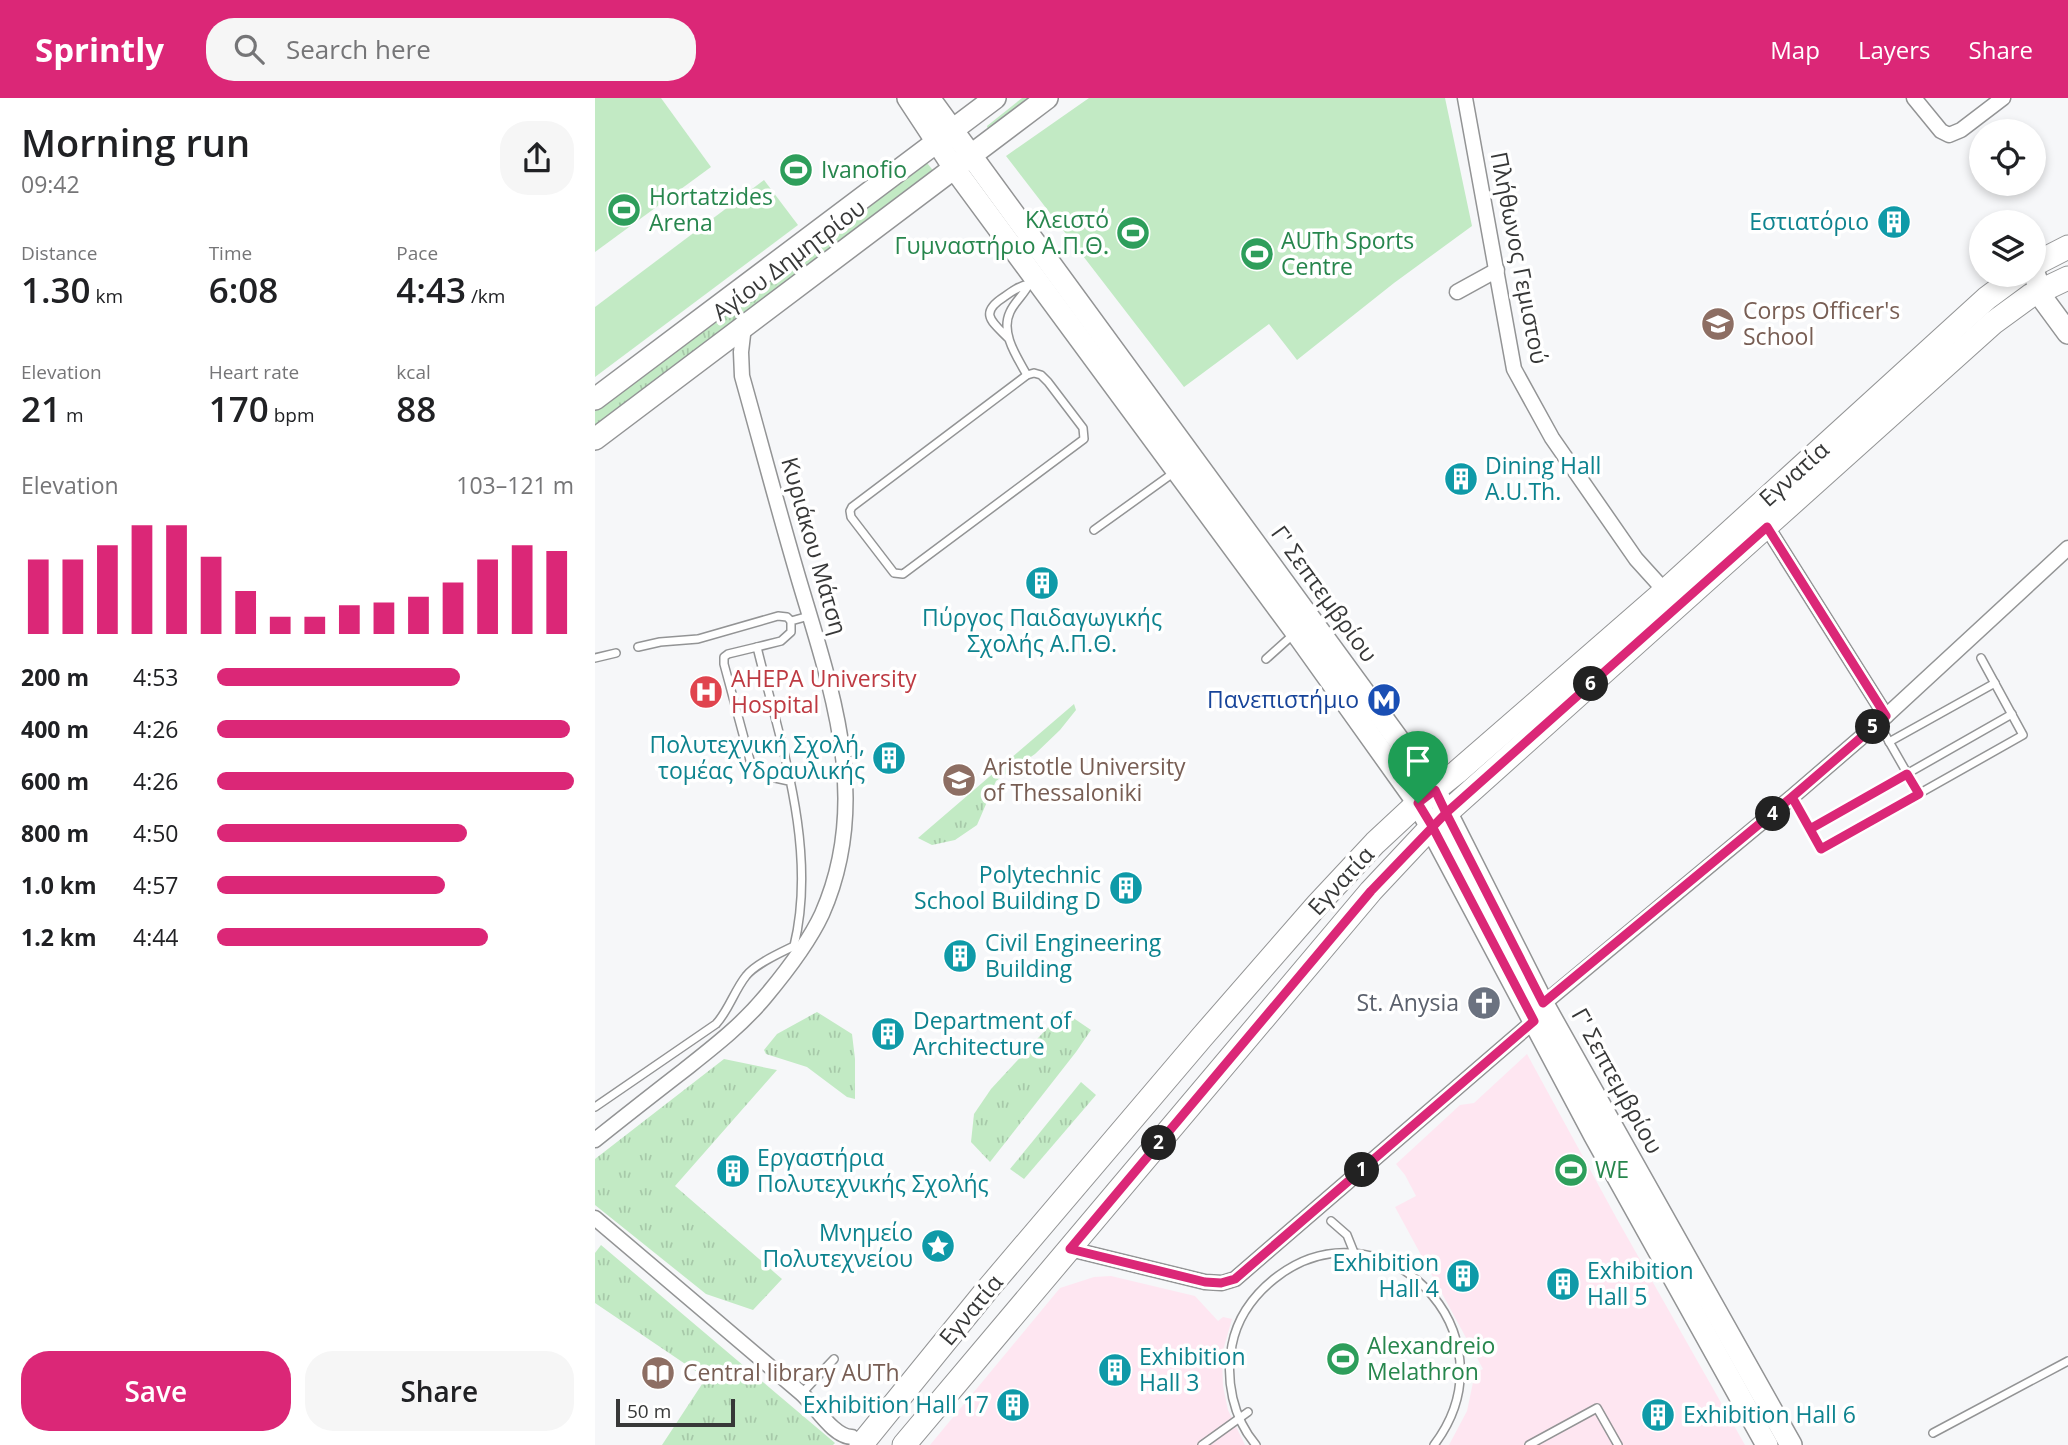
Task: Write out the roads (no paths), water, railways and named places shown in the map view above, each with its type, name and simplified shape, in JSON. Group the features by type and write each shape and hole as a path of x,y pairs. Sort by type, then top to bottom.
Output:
{"main road":[{"name":"Γ' Σεπτεμβρίου","path":"908,98 945,136 971,155 1427,796 1539,1012 1595,1136 1791,1445"},
{"name":"Γ' Σεπτεμβρίου","path":"929,98 945,136 954,168 1032,281 1296,632 1427,796"},
{"name":"Αγίου Δημητρίου","path":"595,399 995,98"},
{"name":"Αγίου Δημητρίου","path":"595,439 1047,98"},
{"name":"Εγνατία","path":"904,1445 1371,891 1439,819 1993,323 2048,278 2068,247"},
{"path":"2048,278 2047,306 2068,333"},
{"name":"Εγνατία","path":"858,1442 1202,1037 1318,904 1375,844 1665,591 2002,287"},
{"name":"Γ' Σεπτεμβρίου","path":"1678,1264 1767,1445"}],"street":[{"path":"1914,98 1941,131 1948,135 1961,130 2003,98"},
{"name":"Πλήθωνος Γεμιστού","path":"1469,100 1510,352 1518,378 1552,438 1616,532 1642,568 1665,591"},
{"path":"1457,292 1497,270"},
{"name":"Κυριάκου Μάτση","path":"595,1140 729,1035 764,998 811,933 824,907 842,848 847,786 837,720 742,376 744,326"},
{"path":"1767,527 1886,716"},
{"path":"1070,1249 1205,1282 1221,1283 1235,1279 1539,1012 1886,716 2068,548"},
{"path":"595,1218 801,1393 813,1404 817,1413 845,1437 858,1442"}],"lane":[{"path":"1008,338 1008,314 1032,281"},
{"path":"1027,375 1008,338 990,318 989,311 992,305 1032,281"},
{"path":"1027,375 1041,375 1048,382 1083,428 1084,439 903,574 894,573 851,517 852,507 1027,375"},
{"path":"1094,530 1176,471"},
{"path":"638,648 660,642 698,639 778,615 787,617 791,621 791,632 785,639 728,654 724,657 724,664 751,764 766,776 789,781"},
{"path":"791,621 810,616"},
{"path":"1266,659 1296,632"},
{"path":"595,1107 716,1024 726,1013 746,975 755,967 794,946 799,921 801,879 796,814 757,647"},
{"path":"595,658 616,653"},
{"path":"1792,797 1821,849 2024,735 1981,658"},
{"path":"1889,742 1995,683"},
{"path":"1810,829 2012,714"},
{"path":"1883,731 1919,794"},
{"path":"1331,1221 1346,1235 1355,1255"},
{"path":"1256,1445 1239,1418 1231,1391 1230,1361 1236,1331 1249,1305 1270,1282 1295,1265 1325,1256 1355,1255 1390,1264 1421,1283 1438,1301 1455,1333 1461,1369 1459,1393 1452,1416 1434,1445"},
{"path":"801,1393 834,1359"},
{"path":"1933,1433 2068,1361"},
{"path":"1529,1445 1597,1408 1618,1445"},
{"path":"1202,1445 1248,1412"}],"place":[{"name":"Ivanofio","path":"796,170"},
{"name":"Hortatzides Arena","path":"624,210"},
{"name":"Εστιατόριο","path":"1894,222"},
{"name":"Κλειστό Γυμναστήριο Α.Π.Θ.","path":"1133,233"},
{"name":"AUTh Sports Centre","path":"1257,254"},
{"name":"Corps Officer's School","path":"1718,324"},
{"name":"Dining Hall A.U.Th.","path":"1461,479"},
{"name":"Πύργος Παιδαγωγικής Σχολής Α.Π.Θ.","path":"1042,583"},
{"name":"AHEPA University Hospital","path":"706,692"},
{"name":"Πανεπιστήμιο","path":"1384,700"},
{"name":"Πολυτεχνική Σχολή, τομέας Yδραυλικής","path":"889,758"},
{"name":"Aristotle University of Thessaloniki","path":"959,780"},
{"name":"Polytechnic School Building D","path":"1126,888"},
{"name":"Civil Engineering Building","path":"960,956"},
{"name":"St. Anysia","path":"1484,1003"},
{"name":"Department of Architecture","path":"888,1034"},
{"name":"WE","path":"1571,1170"},
{"name":"Εργαστήρια Πολυτεχνικής Σχολής","path":"733,1171"},
{"name":"Μνημείο Πολυτεχνείου","path":"938,1246"},
{"name":"Exhibition Hall 4","path":"1463,1276"},
{"name":"Exhibition Hall 5","path":"1563,1284"},
{"name":"Alexandreio Melathron","path":"1343,1359"},
{"name":"Exhibition Hall 3","path":"1115,1370"},
{"name":"Central library AUTh","path":"658,1373"},
{"name":"Exhibition Hall 17","path":"1013,1405"},
{"name":"Exhibition Hall 6","path":"1658,1415"}]}
